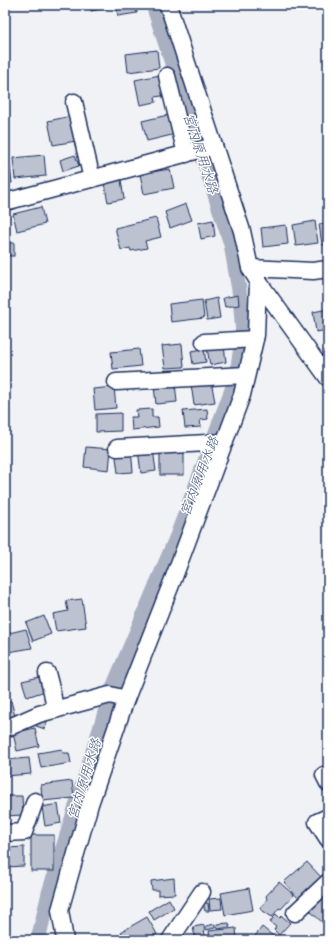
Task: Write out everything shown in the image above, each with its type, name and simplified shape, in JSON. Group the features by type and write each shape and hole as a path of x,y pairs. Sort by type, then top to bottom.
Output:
{"street":[{"path":"64,940 60,910 119,698 174,577 242,395 254,339 254,274 242,231 211,147 168,5"},
{"path":"167,76 189,153"},
{"path":"74,102 92,179"},
{"path":"5,202 211,147"},
{"path":"254,274 328,269"},
{"path":"254,274 328,378"},
{"path":"204,342 232,342 254,339"},
{"path":"116,382 246,375"},
{"path":"117,448 224,442"},
{"path":"47,673 55,710"},
{"path":"5,729 39,714 119,698"},
{"path":"5,833 24,832 34,801"},
{"path":"328,816 317,822 328,839"},
{"path":"295,913 328,882"},
{"path":"170,940 202,892"}],"building":[{"path":"90,5 112,5 112,7 91,11"},
{"path":"116,5 136,5 137,13 118,16"},
{"path":"157,50 159,68 128,72 126,54"},
{"path":"165,74 168,95 155,97 156,102 140,105 135,80"},
{"path":"172,114 176,134 147,141 142,121"},
{"path":"71,116 76,141 53,145 48,121"},
{"path":"44,155 46,176 15,179 13,158"},
{"path":"75,155 79,166 63,171 60,160"},
{"path":"9,157 12,183 5,183 5,158"},
{"path":"170,169 174,188 144,194 140,174"},
{"path":"121,180 124,199 108,202 104,183"},
{"path":"186,204 192,220 170,228 165,212"},
{"path":"41,207 45,224 17,231 13,214"},
{"path":"156,218 161,237 145,241 147,248 131,251 130,248 121,250 115,228"},
{"path":"213,220 215,236 201,239 198,223"},
{"path":"315,221 318,243 296,246 293,225"},
{"path":"328,223 328,244 322,245 319,224"},
{"path":"286,225 288,244 263,247 261,228"},
{"path":"5,243 14,243 14,256 5,256"},
{"path":"238,295 239,305 225,307 223,298"},
{"path":"217,298 220,318 207,320 204,301"},
{"path":"202,300 204,318 171,322 169,304"},
{"path":"328,309 328,330 316,332 313,312"},
{"path":"182,344 184,367 165,368 162,346"},
{"path":"224,346 226,362 210,365 207,348"},
{"path":"139,349 141,366 113,369 111,352"},
{"path":"204,349 206,362 193,364 191,351"},
{"path":"211,381 215,402 194,405 191,384"},
{"path":"175,383 177,402 156,404 154,386"},
{"path":"114,387 116,408 95,410 93,389"},
{"path":"152,409 152,417 158,417 159,427 132,430 131,417 137,417 136,410"},
{"path":"207,409 208,419 200,420 201,427 185,428 183,411"},
{"path":"121,413 121,431 96,432 96,414"},
{"path":"86,447 111,449 109,470 84,467"},
{"path":"131,448 133,472 118,473 115,450"},
{"path":"153,449 156,471 141,473 138,450"},
{"path":"160,450 184,450 184,475 160,475"},
{"path":"82,599 86,627 56,631 53,614 68,611 66,601"},
{"path":"44,616 51,634 33,641 26,623"},
{"path":"26,629 32,648 8,652 5,634"},
{"path":"44,676 48,690 27,697 22,681"},
{"path":"11,701 16,720 5,723 5,702"},
{"path":"39,716 48,719 45,729 36,726"},
{"path":"35,728 39,746 17,751 13,733"},
{"path":"5,737 9,753 5,754"},
{"path":"62,749 63,753 69,753 71,763 41,768 38,753"},
{"path":"29,758 31,774 5,776 5,760"},
{"path":"72,781 74,798 42,801 41,785"},
{"path":"5,796 22,796 23,815 5,816"},
{"path":"58,804 61,823 45,826 42,807"},
{"path":"31,835 54,835 54,871 31,871"},
{"path":"24,847 24,866 7,867 7,848"},
{"path":"307,862 321,877 298,898 284,882"},
{"path":"174,878 175,894 158,895 158,890 152,890 151,881"},
{"path":"279,882 294,895 281,909 279,908 272,917 260,909 267,899 266,896"},
{"path":"249,888 253,910 225,915 221,893"},
{"path":"328,891 328,920 324,924 309,910"},
{"path":"221,898 222,909 210,910 209,899"},
{"path":"169,899 174,908 154,920 149,911"},
{"path":"203,903 208,903 209,911 205,911"},
{"path":"276,914 280,918 282,916 290,923 279,935 274,930 276,927 270,922"},
{"path":"147,917 157,934 146,940 125,940 121,932"},
{"path":"229,923 230,927 218,929 217,924"},
{"path":"215,924 215,928 206,930 206,926"},
{"path":"204,925 205,937 195,938 193,927"},
{"path":"262,927 278,940 252,940"},
{"path":"236,928 237,940 210,940 209,931"}],"waterway":[{"name":"宮内原用水路","path":"38,940 49,893 112,690 177,536 236,379 243,334 240,296 231,244 153,5"}]}
